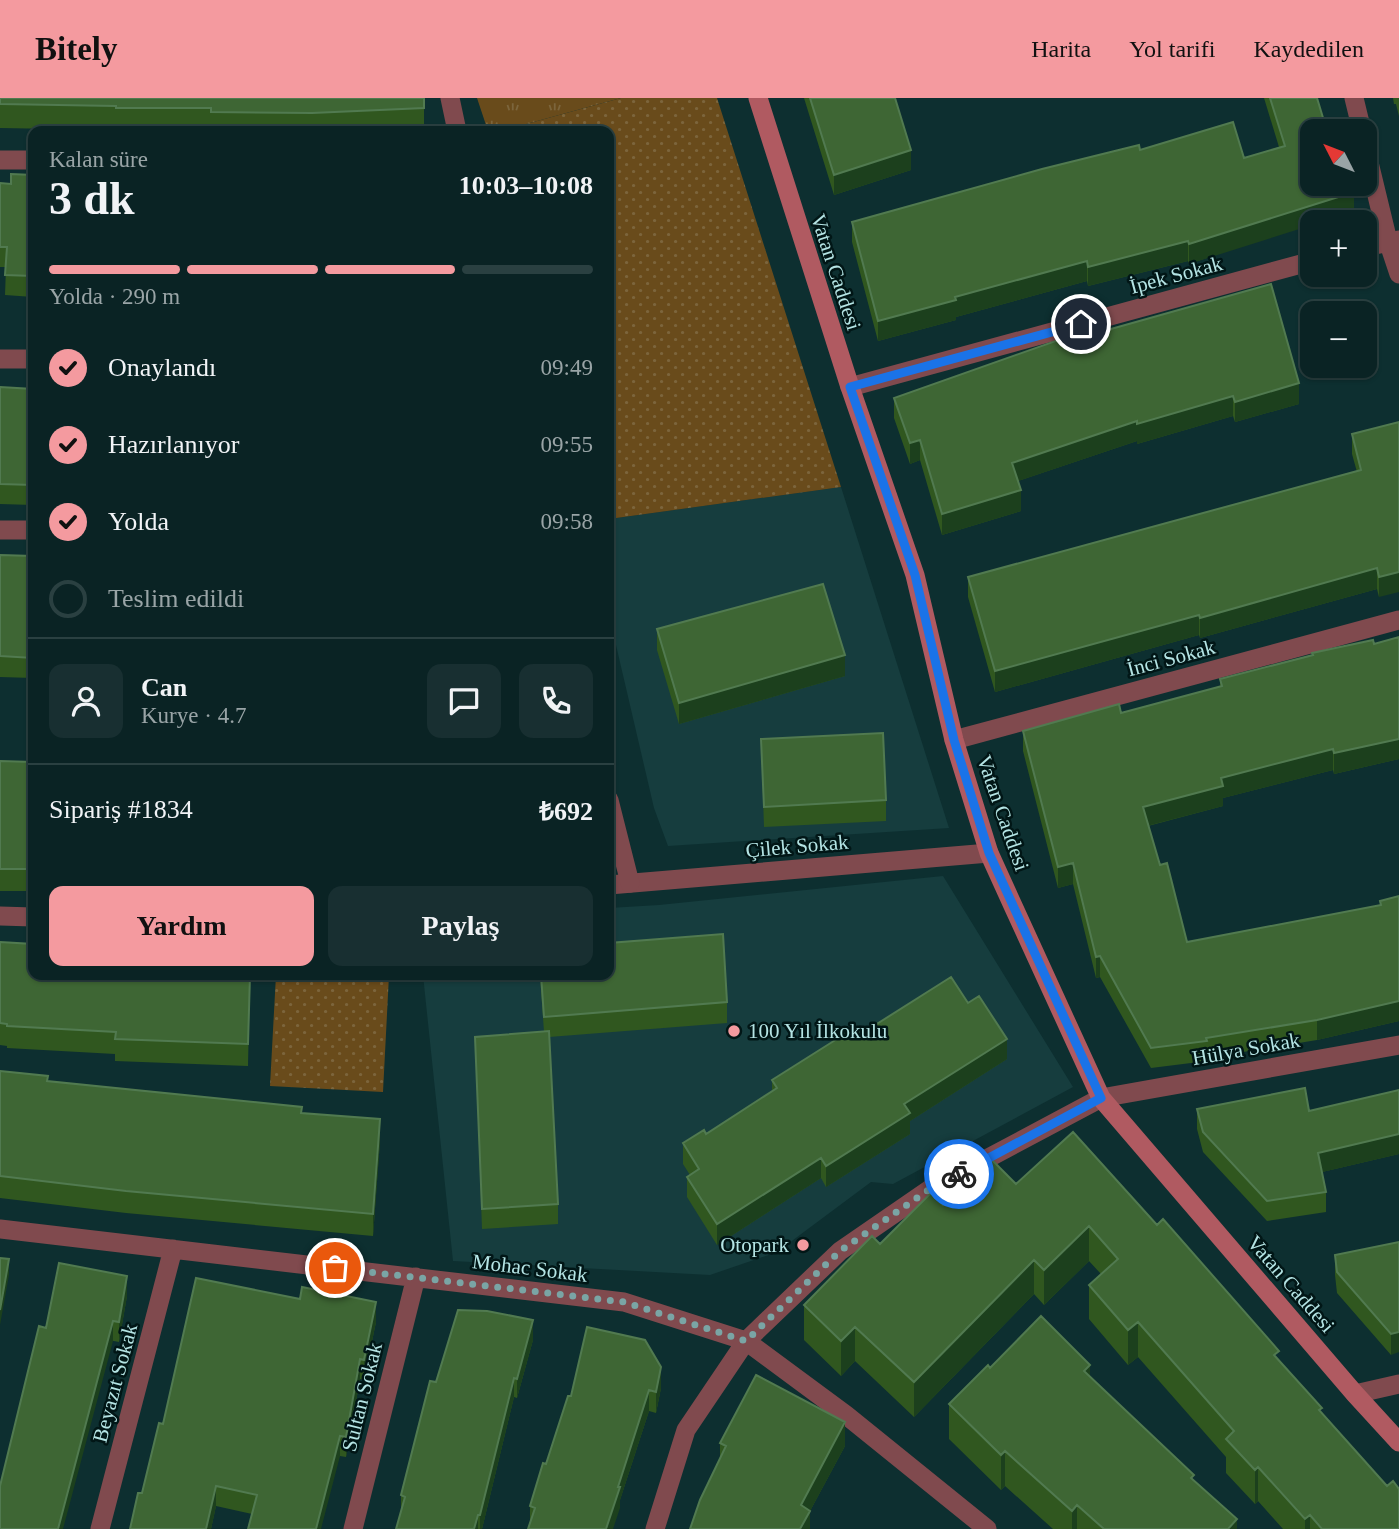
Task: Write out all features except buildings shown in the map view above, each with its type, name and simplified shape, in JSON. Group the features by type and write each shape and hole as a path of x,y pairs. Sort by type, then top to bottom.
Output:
{"main road":[{"name":"Vatan Caddesi","path":"758,98 850,387 915,575 954,740 989,853 1101,1098 1399,1442"}],"street":[{"path":"450,98 456,126"},
{"path":"1354,98 1359,119"},
{"path":"0,160 28,160"},
{"path":"1377,186 1393,240 1399,274"},
{"name":"İpek Sokak","path":"850,387 1300,264"},
{"path":"0,359 28,359"},
{"path":"0,530 28,530"},
{"name":"İnci Sokak","path":"954,740 1399,620"},
{"path":"614,821 629,883"},
{"name":"Çilek Sokak","path":"614,884 989,853"},
{"path":"0,916 28,917"},
{"name":"Hülya Sokak","path":"655,1529 686,1430 746,1341 840,1251 930,1189 1101,1098 1399,1045"},
{"name":"Mohac Sokak","path":"0,1229 624,1302 746,1341 846,1415 988,1529"},
{"name":"Beyazıt Sokak","path":"100,1529 173,1249"},
{"name":"Sultan Sokak","path":"353,1529 416,1277"},
{"path":"1355,1394 1399,1384"}],"shaded area":[{"path":"841,487 949,828 668,846 654,808 614,636 614,518"},
{"name":"100 Yıl İlkokulu","path":"943,876 1073,1087 893,1184 871,1182 777,1252 710,1275 453,1261 424,980 614,980 614,908"}],"green space":[{"path":"477,98 621,98 519,126 486,126"},
{"path":"621,98 717,98 841,487 614,518 614,126 519,126"},
{"path":"276,980 389,980 383,1092 270,1086"}],"way so far":[{"path":"335,1268 624,1302 746,1341 840,1251 930,1189 959,1174"}],"place":[{"name":"100 Yıl İlkokulu","path":"734,1031"},
{"name":"Otopark","path":"803,1245"}],"route":[{"path":"959,1174 1101,1098 989,853 954,740 915,575 850,387 1081,324"}]}
